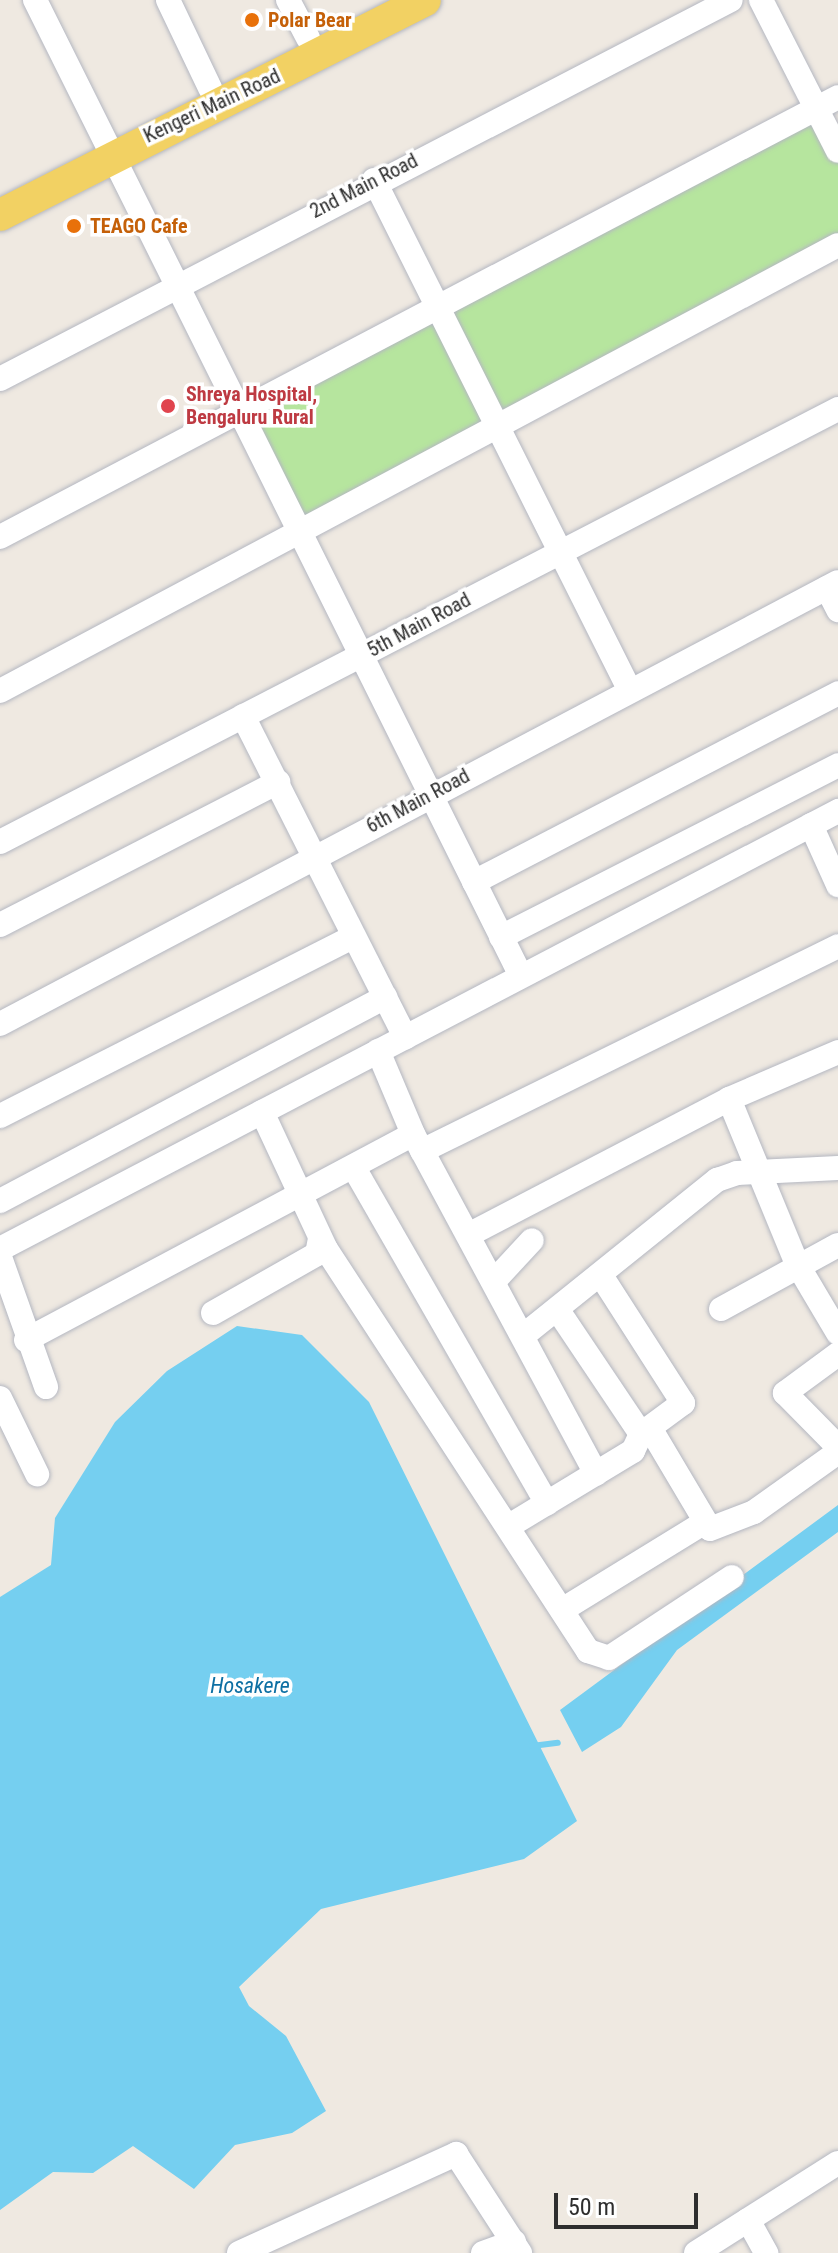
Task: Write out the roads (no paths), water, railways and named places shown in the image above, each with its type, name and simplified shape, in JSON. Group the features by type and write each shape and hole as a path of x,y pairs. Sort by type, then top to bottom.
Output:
{"main road":[{"name":"Kengeri Main Road","path":"0,215 210,88 376,0"},
{"name":"Kengeri Main Road","path":"0,196 425,0"}],"street":[{"path":"35,0 112,145 177,284 521,976"},
{"path":"168,0 210,88"},
{"path":"288,0 308,38"},
{"name":"2nd Main Road","path":"0,379 374,180 731,0"},
{"path":"761,0 827,103 838,151"},
{"path":"0,537 436,304 827,103"},
{"path":"374,180 629,689"},
{"path":"0,691 302,535 497,426 838,245"},
{"name":"5th Main Road","path":"0,842 559,550 838,409"},
{"path":"833,585 838,610"},
{"name":"6th Main Road","path":"0,1024 313,855 833,585"},
{"path":"474,882 838,693"},
{"path":"243,716 405,1037"},
{"path":"501,937 838,765"},
{"path":"0,925 278,782"},
{"path":"0,1249 838,811"},
{"path":"811,825 838,885"},
{"path":"0,1116 353,937"},
{"path":"26,1340 354,1168 417,1143 838,946"},
{"path":"0,1201 385,997"},
{"path":"378,1051 417,1143 495,1280 596,1474"},
{"path":"470,1234 729,1099 838,1052"},
{"path":"729,1099 797,1264 838,1333"},
{"path":"262,1112 297,1199 320,1239 588,1651 609,1658 732,1577"},
{"path":"354,1168 547,1504"},
{"path":"524,1335 559,1312 717,1180 838,1168"},
{"path":"213,1313 317,1254 320,1239"},
{"path":"495,1280 532,1240"},
{"path":"721,1309 797,1264 838,1245"},
{"path":"0,1257 9,1320 26,1340 46,1387"},
{"path":"509,1526 633,1451 646,1431 683,1403 602,1277"},
{"path":"559,1312 646,1431 710,1529 754,1512 838,1450 785,1393 838,1354"},
{"path":"0,1398 37,1474"},
{"path":"562,1610 700,1525"},
{"path":"239,2253 456,2154 517,2248 483,2253"},
{"path":"696,2253 838,2163"},
{"path":"748,2220 766,2253"}],"water":[{"name":"Hosakere","path":"237,1326 302,1335 369,1402 577,1821 524,1859 321,1909 239,1987 249,2006 286,2036 326,2111 292,2133 235,2145 194,2189 133,2146 93,2173 53,2172 0,2210 0,1597 51,1565 55,1518 115,1422 167,1371"},
{"path":"838,1505 838,1532 677,1650 621,1727 582,1752 560,1710"}],"waterway":[{"path":"532,1746 558,1743"}],"place":[{"name":"Polar Bear","path":"252,20"},
{"name":"TEAGO Cafe","path":"74,226"},
{"name":"Shreya Hospital, Bengaluru Rural","path":"168,406"}]}
